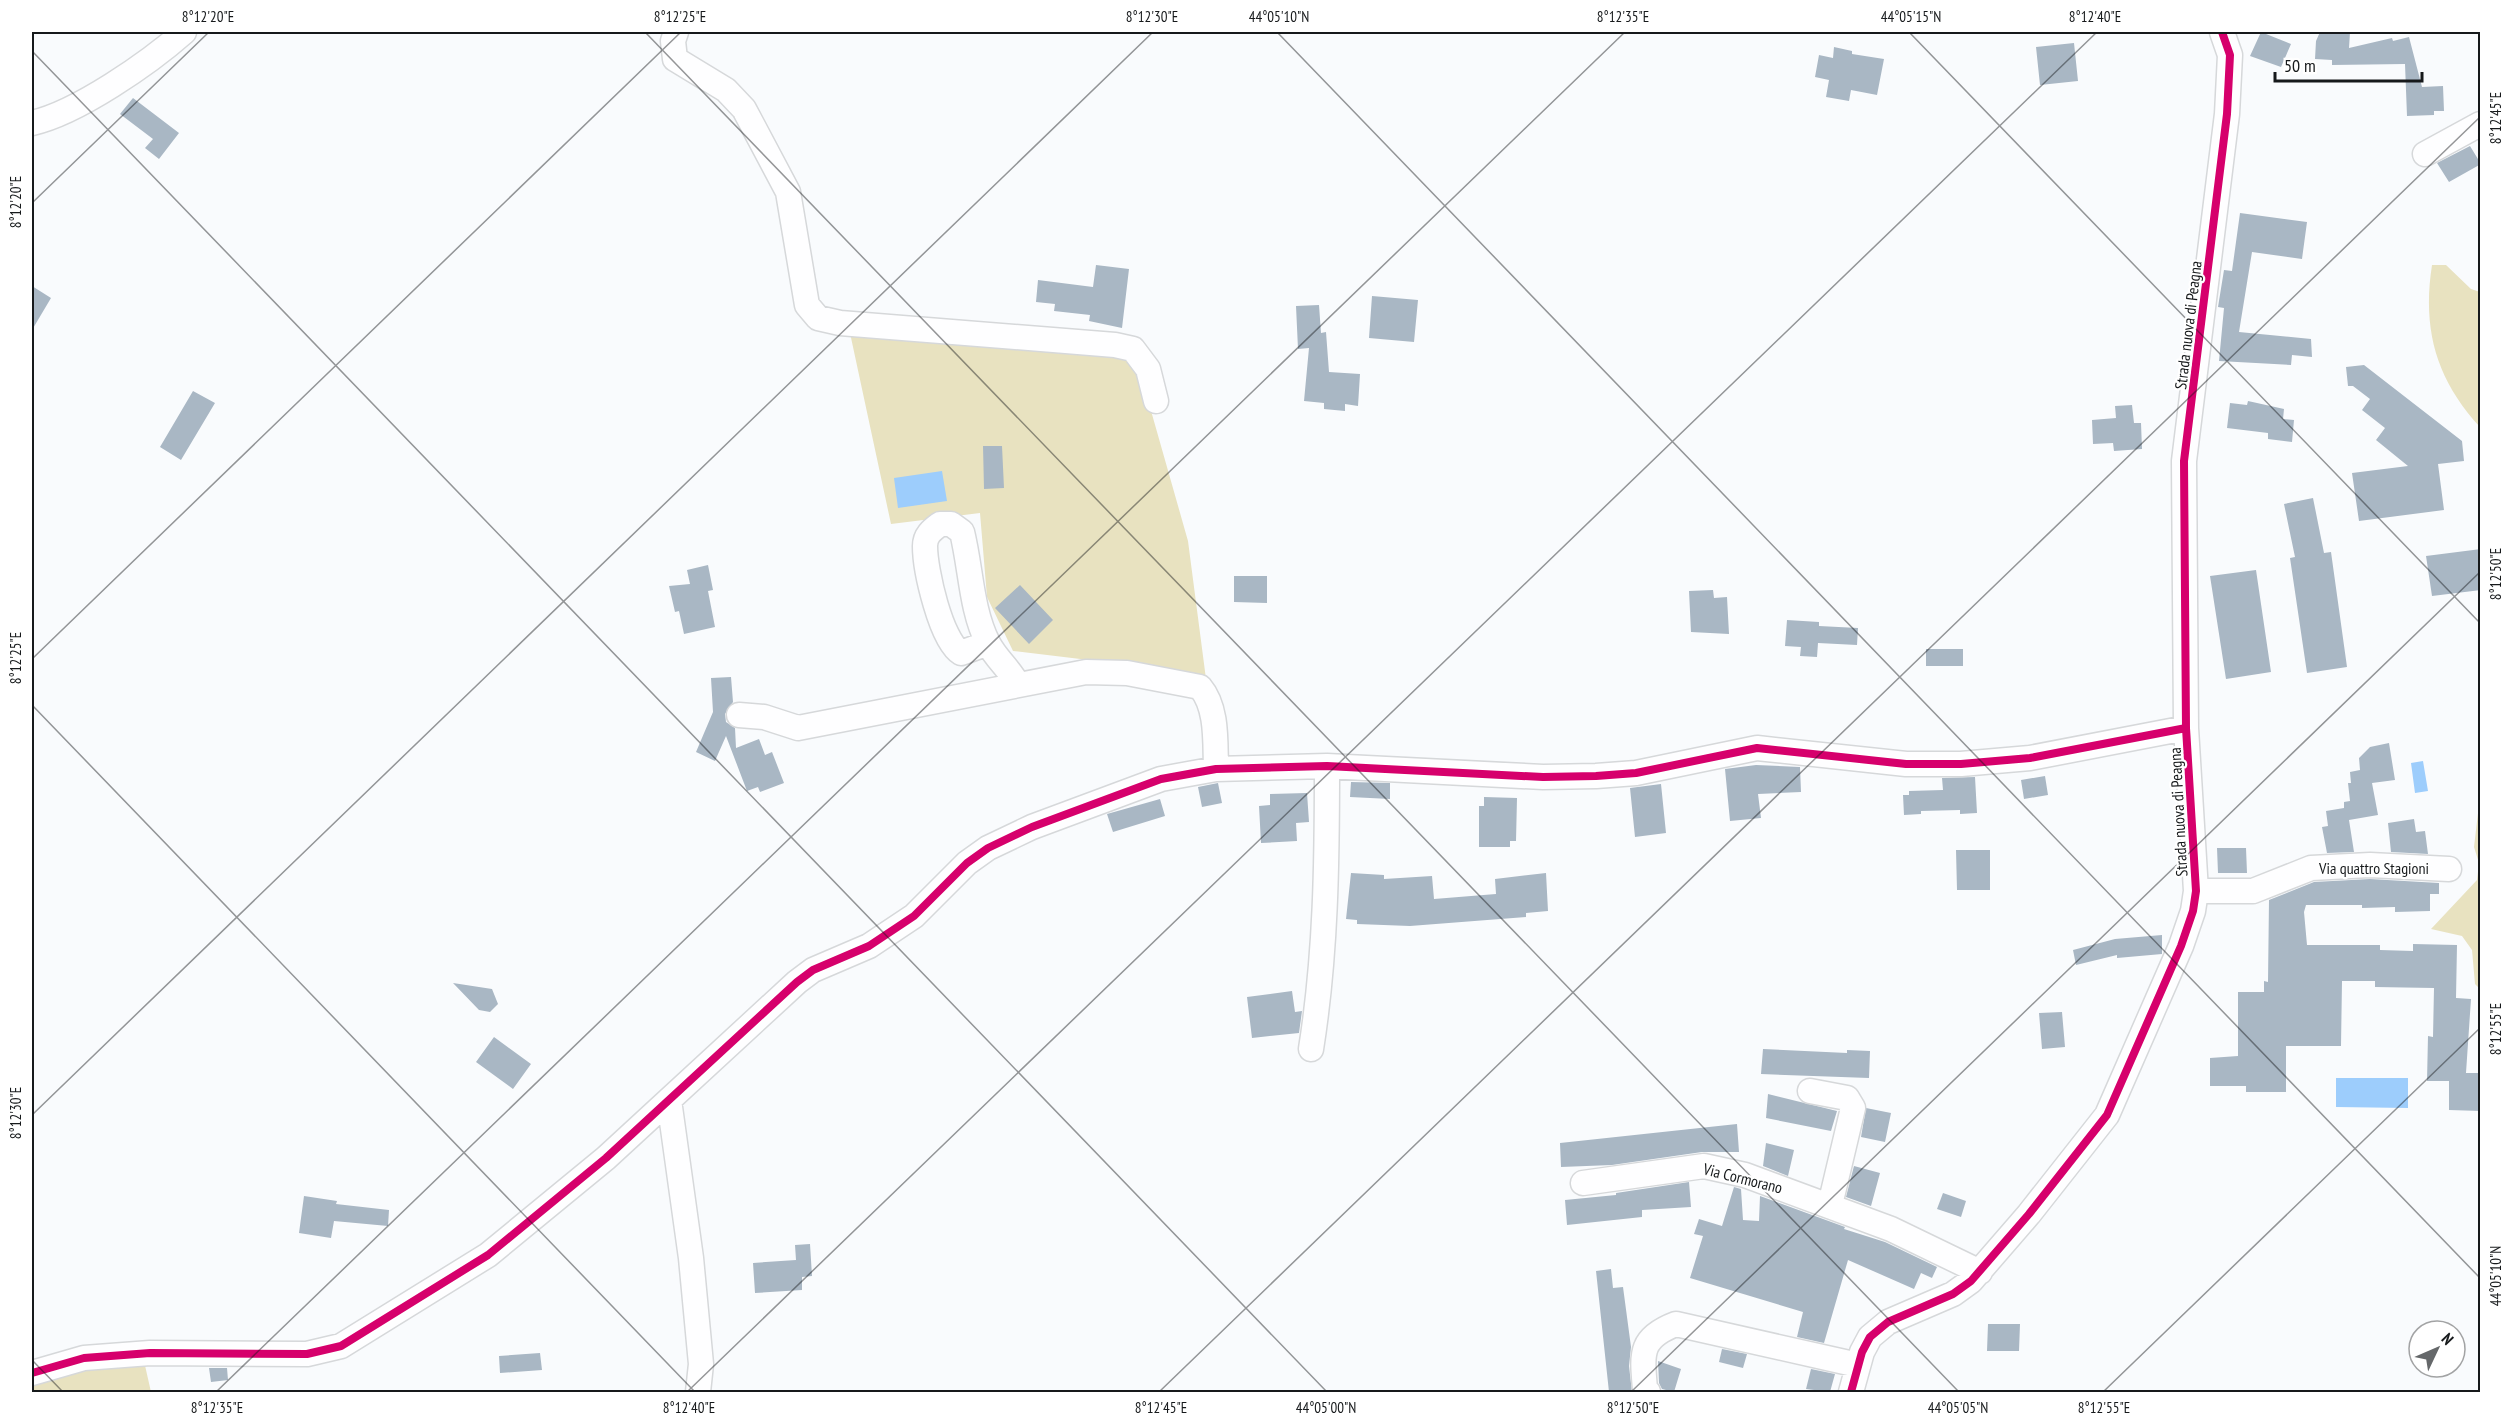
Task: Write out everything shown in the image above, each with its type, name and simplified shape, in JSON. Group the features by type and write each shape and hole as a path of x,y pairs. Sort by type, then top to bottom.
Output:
{"street":[{"path":"32,123 92,96 154,59 184,32"},
{"path":"676,32 673,41 675,59 726,90 744,109 789,192 807,305 818,318 840,323 1115,345 1133,349 1148,369 1156,401"},
{"name":"Strada nuova di Peagna","path":"1851,1392 1858,1365 1870,1337 1888,1322 1953,1294 1980,1272 2107,1115 2181,946 2193,911 2196,891 2186,728 2184,461 2228,114 2230,55 2222,32"},
{"path":"2425,154 2481,124"},
{"path":"988,643 978,649 961,653 952,647 938,614 925,545 928,533 940,524 951,524 962,532 981,622 988,643 1010,669 1018,685"},
{"path":"739,716 764,717 798,728 1086,672 1127,673 1200,687 1208,697 1214,730 1216,769"},
{"path":"32,1373 84,1358 150,1353 307,1354 341,1346 488,1255 606,1158 796,982 813,970 869,946 914,916 967,863 988,848 1032,827 1161,780 1216,769 1327,766 1543,777 1596,776 1636,773 1757,748 1906,764 1961,764 2030,758 2186,728"},
{"path":"1311,1049 1321,989 1325,928 1327,766"},
{"name":"Via quattro Stagioni","path":"2196,891 2253,891 2311,868 2370,865 2449,869"},
{"path":"1809,1091 1847,1098 1853,1108 1830,1205"},
{"path":"669,1100 691,1258 702,1364 698,1392"},
{"name":"Via Cormorano","path":"1583,1184 1704,1166 1762,1180 1830,1205 1891,1229 1980,1272"},
{"path":"1648,1392 1645,1389 1642,1354 1647,1342 1661,1329 1676,1324 1858,1365"}],"shaded area":[{"path":"2432,265 2446,265 2471,289 2480,292 2480,427 2453,390 2436,352 2429,311"},
{"path":"850,333 981,347 1106,351 1118,354 1127,360 1142,379 1188,541 1206,679 1097,661 1013,651 987,597 980,513 891,524"},
{"path":"2480,796 2480,989 2475,984 2472,950 2462,936 2431,929 2477,880 2479,863 2474,847"},
{"path":"144,1361 151,1392 32,1392 32,1380 83,1364"}],"water":[{"path":"942,471 947,501 898,508 894,478"},
{"path":"2423,761 2428,791 2415,793 2411,763"},
{"path":"2336,1078 2408,1078 2408,1108 2336,1107"}],"building":[{"path":"2261,32 2291,44 2281,67 2250,56"},
{"path":"2320,32 2350,32 2349,48 2392,38 2393,41 2409,37 2422,87 2443,86 2444,111 2434,111 2434,115 2407,116 2405,64 2332,65 2332,60 2315,59 2316,41"},
{"path":"2074,43 2078,81 2040,85 2036,47"},
{"path":"1834,47 1852,51 1852,54 1884,59 1877,95 1851,90 1849,101 1826,97 1829,80 1815,77 1819,55 1833,58"},
{"path":"133,98 179,133 159,159 145,148 153,139 120,114"},
{"path":"2470,146 2481,164 2449,182 2437,163"},
{"path":"2240,213 2307,222 2302,259 2252,252 2239,332 2311,339 2312,357 2292,355 2291,365 2219,361 2224,308 2218,307 2224,270 2232,271"},
{"path":"1096,265 1129,269 1122,328 1089,321 1090,315 1054,311 1055,304 1036,302 1038,280 1093,287"},
{"path":"32,286 51,298 32,330"},
{"path":"1372,296 1418,300 1414,342 1369,338"},
{"path":"1319,305 1321,333 1326,332 1329,372 1360,374 1358,406 1345,404 1345,411 1324,409 1324,403 1304,401 1309,348 1298,349 1296,306"},
{"path":"2364,365 2462,441 2464,461 2438,464 2444,510 2359,521 2352,473 2408,466 2376,440 2385,428 2362,410 2370,399 2353,386 2348,386 2346,367"},
{"path":"193,391 215,403 181,460 160,447"},
{"path":"2248,401 2284,409 2283,419 2294,420 2292,442 2268,439 2268,433 2227,428 2230,403 2247,405"},
{"path":"2132,405 2134,423 2141,423 2142,449 2114,451 2113,443 2093,444 2092,420 2116,418 2115,406"},
{"path":"983,446 1002,446 1004,488 984,489"},
{"path":"2313,498 2324,553 2331,552 2347,667 2307,673 2290,558 2295,557 2284,504"},
{"path":"2481,549 2481,590 2432,596 2426,556"},
{"path":"708,565 713,590 708,591 715,627 684,634 679,611 675,612 669,586 690,584 687,570"},
{"path":"2256,570 2271,672 2226,679 2210,576"},
{"path":"1234,576 1267,576 1267,603 1234,602"},
{"path":"1020,585 1053,620 1029,644 995,608"},
{"path":"1713,590 1714,598 1727,597 1729,634 1691,632 1689,591"},
{"path":"1787,620 1819,622 1819,626 1858,628 1857,645 1818,643 1817,657 1800,656 1801,647 1785,646"},
{"path":"1926,649 1963,649 1963,666 1926,666"},
{"path":"731,677 733,702 725,714 726,722 735,728 736,748 759,739 765,755 772,752 784,783 760,792 758,787 747,791 726,736 715,761 696,752 713,712 711,678"},
{"path":"2389,743 2395,780 2372,783 2378,815 2349,820 2354,852 2327,853 2322,827 2328,826 2326,811 2344,808 2344,802 2350,801 2348,783 2351,783 2350,772 2360,770 2359,758 2370,747"},
{"path":"1756,765 1800,767 1801,792 1758,794 1761,818 1730,821 1725,769"},
{"path":"2045,776 2048,795 2024,799 2021,780"},
{"path":"1975,777 1977,813 1960,814 1960,810 1921,811 1921,814 1904,815 1903,795 1909,795 1909,791 1943,790 1942,778"},
{"path":"1351,782 1390,783 1390,799 1350,797"},
{"path":"1218,783 1222,803 1202,807 1198,787"},
{"path":"1661,784 1666,833 1635,837 1630,788"},
{"path":"1307,793 1309,822 1296,823 1297,841 1261,843 1259,806 1270,805 1270,794"},
{"path":"1484,797 1517,798 1516,841 1510,841 1510,847 1479,847 1479,806 1484,806"},
{"path":"1160,799 1165,816 1113,832 1107,814"},
{"path":"2414,819 2416,832 2425,831 2428,854 2391,852 2388,823"},
{"path":"2217,848 2246,848 2247,873 2218,873"},
{"path":"1956,850 1990,850 1990,890 1957,890"},
{"path":"1351,873 1384,875 1384,879 1432,876 1434,899 1496,894 1495,879 1546,873 1548,911 1526,913 1526,917 1410,926 1357,924 1357,920 1346,919"},
{"path":"2370,879 2439,883 2439,894 2430,894 2430,911 2395,912 2395,907 2362,908 2362,905 2306,905 2304,912 2307,945 2380,945 2380,950 2413,951 2413,944 2457,945 2456,998 2471,999 2466,1073 2481,1073 2481,1111 2449,1110 2449,1081 2427,1081 2428,1036 2433,1037 2434,988 2375,987 2375,981 2342,981 2341,1046 2286,1046 2286,1092 2246,1092 2246,1086 2210,1086 2210,1058 2238,1056 2238,992 2264,992 2264,981 2268,982 2269,900 2314,882"},
{"path":"2162,935 2162,954 2117,958 2117,955 2076,965 2073,950 2115,939"},
{"path":"453,983 492,989 498,1004 490,1012 479,1010"},
{"path":"1292,991 1295,1012 1302,1011 1299,1033 1252,1038 1247,997"},
{"path":"2062,1012 2065,1047 2042,1049 2039,1013"},
{"path":"494,1037 531,1064 513,1089 476,1062"},
{"path":"1763,1049 1847,1053 1847,1050 1870,1051 1869,1078 1761,1074"},
{"path":"1768,1094 1837,1111 1831,1131 1766,1118"},
{"path":"1866,1108 1891,1113 1885,1142 1861,1137"},
{"path":"1737,1124 1739,1152 1702,1152 1612,1165 1561,1167 1560,1143"},
{"path":"1766,1143 1794,1150 1788,1176 1763,1166"},
{"path":"1854,1166 1880,1173 1871,1206 1846,1197"},
{"path":"1689,1182 1691,1207 1642,1210 1642,1217 1567,1225 1565,1200 1616,1195 1616,1193"},
{"path":"1734,1187 1741,1189 1743,1220 1759,1221 1760,1196 1845,1227 1844,1229 1885,1242 1937,1267 1932,1278 1921,1273 1914,1289 1848,1260 1824,1343 1797,1337 1803,1312 1690,1278 1703,1236 1694,1234 1699,1219 1722,1226"},
{"path":"1943,1193 1966,1201 1961,1217 1937,1209"},
{"path":"304,1196 337,1201 336,1204 389,1210 388,1226 334,1221 331,1238 299,1233"},
{"path":"810,1244 812,1276 802,1277 802,1290 755,1293 753,1263 796,1260 795,1245"},
{"path":"1611,1269 1613,1288 1623,1287 1631,1347 1629,1366 1632,1392 1609,1392 1596,1271"},
{"path":"1988,1324 2020,1324 2019,1351 1987,1351"},
{"path":"1722,1349 1747,1354 1743,1368 1719,1362"},
{"path":"540,1353 542,1370 500,1373 499,1356"},
{"path":"1658,1361 1681,1369 1674,1392 1662,1389 1659,1383"},
{"path":"209,1368 227,1368 228,1380 211,1382"},
{"path":"1811,1369 1835,1374 1830,1392 1806,1389"}],"cycle path":[{"path":"1851,1392 1862,1352 1870,1337 1888,1322 1953,1294 1971,1281 2029,1214 2107,1115 2181,946 2193,911 2196,891 2186,728 2184,461 2227,114 2230,55 2222,32"},
{"path":"32,1373 84,1358 150,1353 307,1354 341,1346 488,1255 606,1158 797,982 813,970 869,946 914,916 967,863 988,848 1032,827 1161,779 1216,769 1327,766 1543,777 1596,776 1636,773 1757,748 1906,764 1961,764 2030,758 2186,728"}]}
